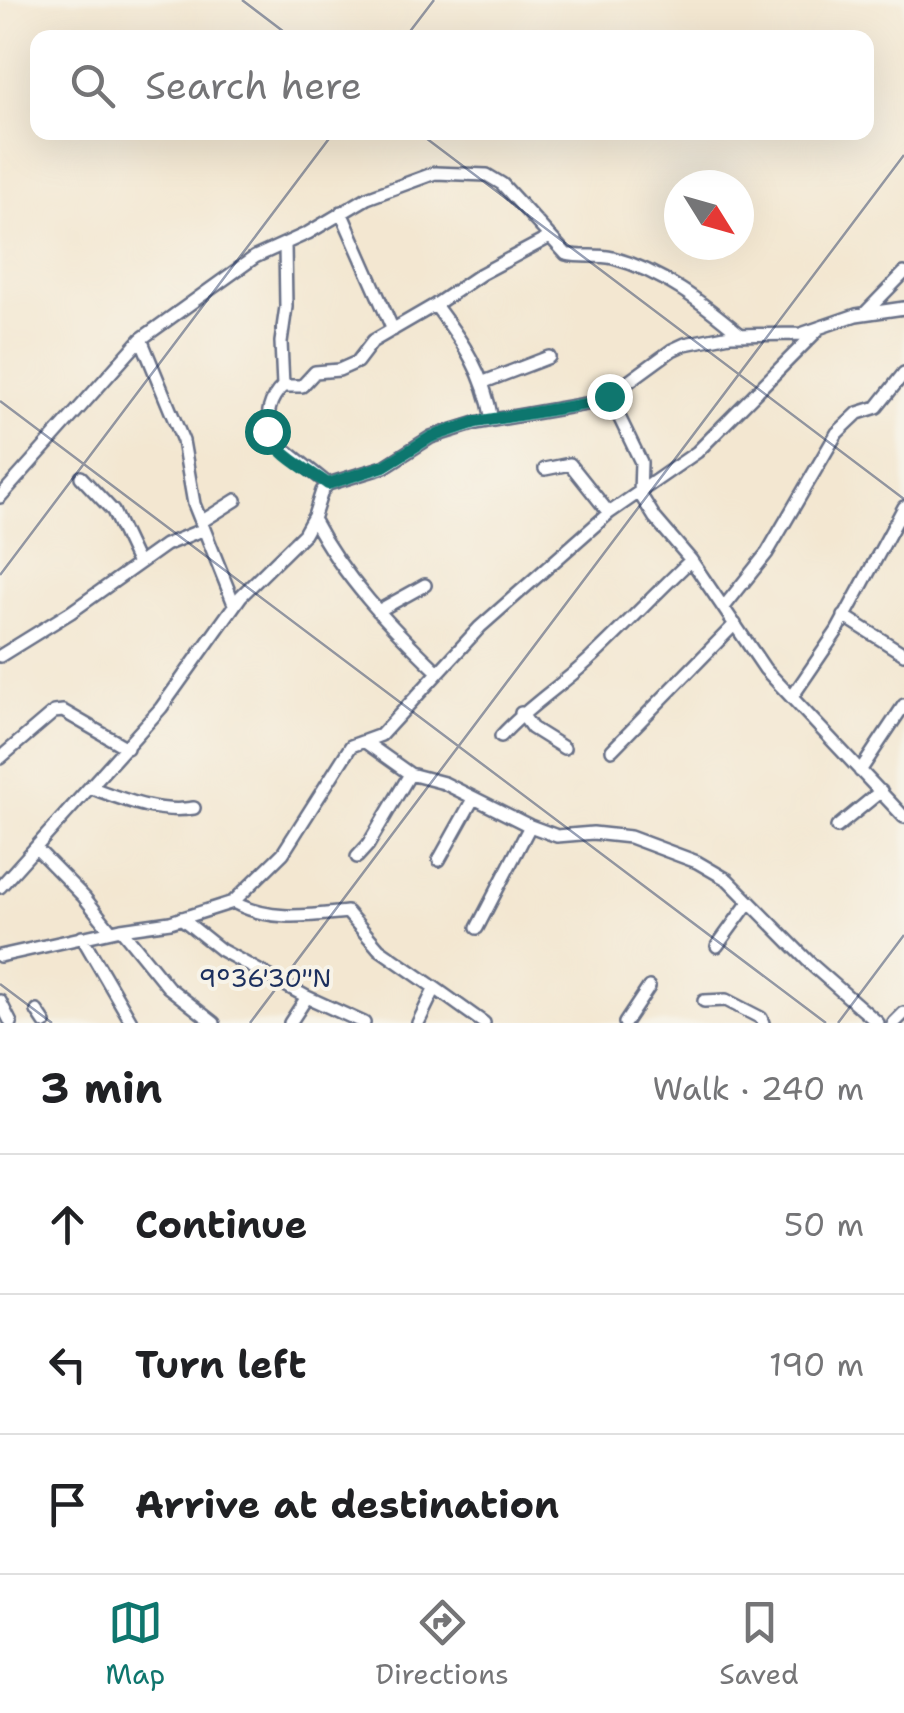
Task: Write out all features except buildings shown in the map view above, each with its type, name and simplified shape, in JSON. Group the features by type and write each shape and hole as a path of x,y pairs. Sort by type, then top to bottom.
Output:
{"street":[{"path":"0,496 141,339 255,257 367,198 435,173 487,175 502,184 566,254 616,258 669,282 694,296 741,334"},
{"path":"342,212 393,330"},
{"path":"283,386 302,386 315,372 339,370 357,362 374,341 550,237"},
{"path":"284,244 283,386 270,401 268,436 328,484"},
{"path":"865,313 904,273"},
{"path":"434,305 464,342 484,382 492,420"},
{"path":"0,888 162,708 234,604 297,542 313,519 322,490 328,484 384,466 431,437 492,420 592,403 609,396 685,344 741,334 801,334 865,313 904,308"},
{"path":"0,956 181,918 233,902 283,854 351,746 382,735 436,671 480,628 609,513 697,452 819,330"},
{"path":"141,339 183,442 188,481 234,604"},
{"path":"484,382 549,356"},
{"path":"724,607 766,553 837,433 858,413 877,406 904,374"},
{"path":"609,396 640,462 640,494 655,518 692,560 764,669 904,818"},
{"path":"545,470 570,464 609,513"},
{"path":"81,477 112,511 138,564"},
{"path":"0,656 236,500"},
{"path":"792,698 844,616 904,508"},
{"path":"313,519 378,612 436,671"},
{"path":"501,736 521,713 590,659 692,560"},
{"path":"378,612 425,585"},
{"path":"844,616 904,654"},
{"path":"612,750 735,624"},
{"path":"860,771 904,706"},
{"path":"0,758 54,712 63,711 127,748"},
{"path":"521,713 532,728 564,748"},
{"path":"365,742 410,774 444,783 557,836 594,833 630,837 712,870 878,1023"},
{"path":"357,858 410,774"},
{"path":"92,788 175,811 194,808"},
{"path":"837,827 881,791"},
{"path":"438,860 473,799"},
{"path":"477,928 530,826"},
{"path":"36,848 168,987 214,1023"},
{"path":"233,902 260,914 277,916 347,912 379,949 484,1023"},
{"path":"717,946 748,902"},
{"path":"181,918 221,950 306,998 364,1023"},
{"path":"82,937 132,1023"},
{"path":"625,1023 649,987"},
{"path":"418,1023 435,988"},
{"path":"290,1023 306,998"},
{"path":"0,1000 11,1023"},
{"path":"704,1001 726,1000 761,1018 763,1023"},
{"path":"37,1011 46,1023"},
{"path":"894,1023 904,1012"}],"route":[{"path":"267,431 284,452 328,484 384,466 431,437 476,422 592,403 609,396"}]}
